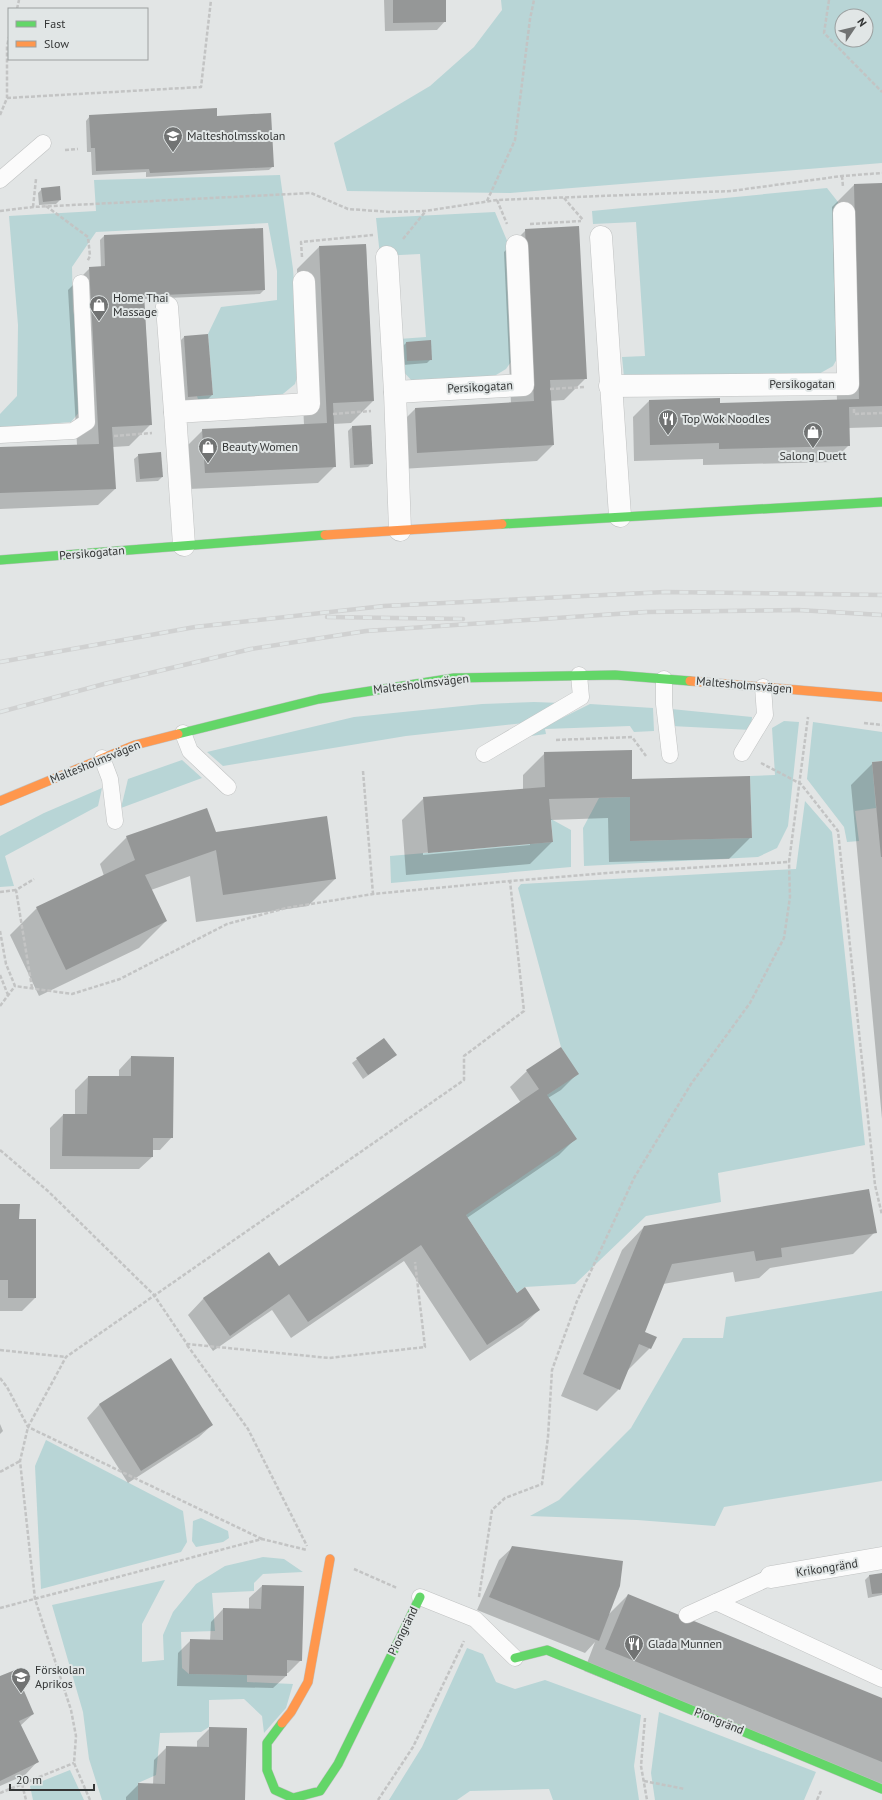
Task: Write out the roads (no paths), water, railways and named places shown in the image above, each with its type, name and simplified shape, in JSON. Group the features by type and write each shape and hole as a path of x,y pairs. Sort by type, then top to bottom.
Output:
{"street":[{"name":"Persikogatan","path":"610,386 848,384 844,214"},
{"path":"601,237 620,516"},
{"name":"Persikogatan","path":"395,400 523,385 517,246"},
{"path":"387,258 395,400 400,530"},
{"path":"176,422 309,404 304,282"},
{"path":"167,307 184,545"},
{"name":"Persikogatan","path":"0,560 300,536 620,516 882,502"},
{"name":"Maltesholmsvägen","path":"0,801 135,745 320,699 454,678 615,675 882,697"},
{"name":"Krikongränd","path":"771,1577 882,1558"},
{"name":"Piongränd","path":"330,1559 308,1682 291,1712 267,1743 267,1770 275,1790 293,1798 320,1791 338,1764 420,1597"},
{"name":"Piongränd","path":"515,1658 547,1650 882,1788"}],"lane":[{"path":"0,180 43,143"},
{"path":"0,435 73,431 87,422 81,283"},
{"path":"484,754 581,697 580,675"},
{"path":"664,679 664,704 670,755"},
{"path":"742,754 765,715 763,687"},
{"path":"183,733 190,751 228,788"},
{"path":"102,758 110,779 115,821"},
{"path":"687,1615 771,1577"},
{"name":"Piongränd","path":"420,1597 475,1618 515,1658"},
{"path":"716,1602 882,1678"}],"railway":[{"path":"0,662 195,627 384,606 665,592 882,595"},
{"path":"0,712 104,684 251,649 366,631 646,612 798,610 882,615"},
{"path":"327,617 463,619"}],"place":[{"name":"Maltesholmsskolan","path":"173,153"},
{"name":"Home Thai Massage","path":"99,322"},
{"name":"Top Wok Noodles","path":"668,436"},
{"name":"Salong Duett","path":"813,449"},
{"name":"Beauty Women","path":"208,464"},
{"name":"Glada Munnen","path":"634,1661"},
{"name":"Förskolan Aprikos","path":"21,1694"}]}
